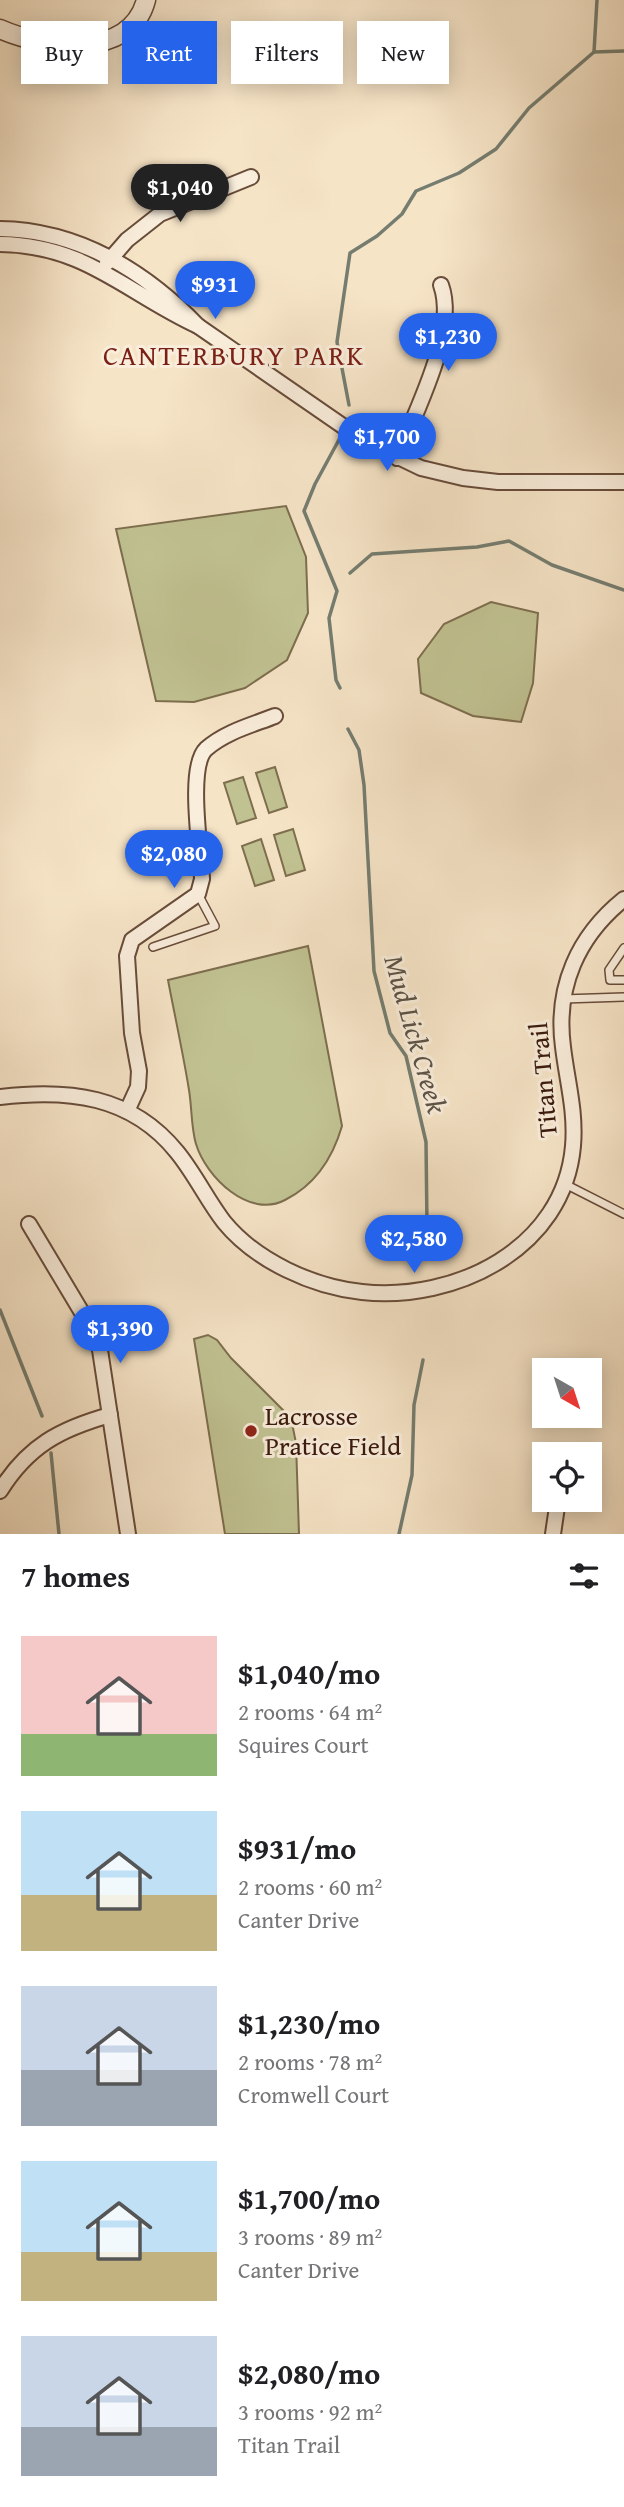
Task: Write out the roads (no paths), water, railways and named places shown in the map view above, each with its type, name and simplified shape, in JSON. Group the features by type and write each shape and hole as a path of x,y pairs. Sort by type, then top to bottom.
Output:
{"street":[{"path":"0,29 53,44 96,42 112,38 131,26 146,0"},
{"path":"101,270 127,240 160,214 251,177"},
{"path":"0,229 60,236 111,258 171,300 198,326"},
{"path":"0,244 42,247 63,252 101,270 152,303 198,326 345,428 397,458 437,472 486,480 624,482"},
{"path":"397,458 443,336 446,306 441,285"},
{"path":"127,1111 138,1087 139,1072 132,1033 127,956 132,940 198,894 202,878 196,779 204,751 225,736 275,716"},
{"name":"Titan Trail","path":"0,1097 64,1092 127,1111 154,1128 172,1146 225,1223 240,1239 284,1268 309,1279 348,1290 411,1293 438,1289 473,1277 512,1254 530,1236 564,1184 573,1150 575,1128 561,1023 563,999 575,957 584,939 597,923 624,899"},
{"path":"29,1224 93,1331 100,1350 128,1534"},
{"path":"0,1491 22,1459 40,1445 84,1423 110,1415"},
{"path":"553,1534 556,1512"}],"lane":[{"path":"153,947 215,926 198,894"},
{"path":"624,948 609,970 610,980 624,980"},
{"path":"563,999 624,997"},
{"path":"564,1184 624,1214"}],"waterway":[{"path":"594,52 597,0"},
{"name":"Mud Lick Creek","path":"349,405 337,342 350,253 377,236 402,214 416,191 459,173 496,149 529,108 594,52 624,51"},
{"name":"Mud Lick Creek","path":"340,688 336,680 329,618 337,591 304,511 341,436"},
{"path":"350,573 372,554 477,547 509,541 552,565 624,590"},
{"name":"Mud Lick Creek","path":"348,729 359,750 364,785 374,971 390,1033 406,1056 426,1142 427,1226"},
{"path":"0,1310 42,1416"},
{"name":"Mud Lick Creek","path":"399,1534 412,1475 414,1405 423,1360"},
{"path":"51,1453 59,1534"}],"place":[{"name":"Lacrosse Pratice Field","path":"251,1431"}],"district":[{"name":"CANTERBURY PARK","path":"234,355"}]}
